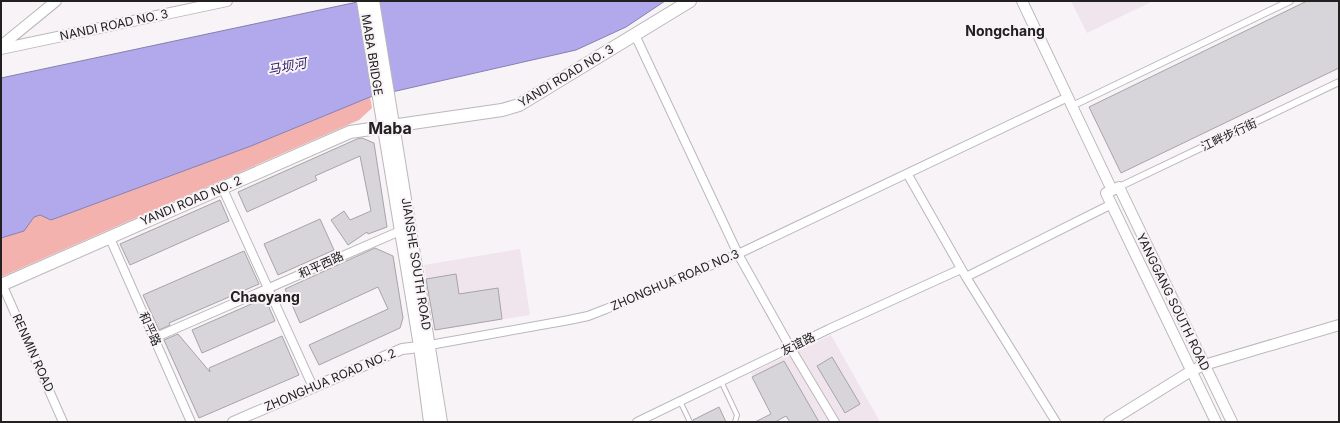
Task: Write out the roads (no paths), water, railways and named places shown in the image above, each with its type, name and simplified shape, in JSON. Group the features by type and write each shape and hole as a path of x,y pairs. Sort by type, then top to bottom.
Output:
{"main road":[{"name":"MABA BRIDGE","path":"363,1 386,108"},
{"name":"MABA BRIDGE","path":"373,1 386,108"},
{"name":"YANDI ROAD NO. 3","path":"388,126 510,108 529,100 690,1"},
{"name":"JIANSHE SOUTH ROAD","path":"386,108 400,230 441,422"},
{"name":"JIANSHE SOUTH ROAD","path":"388,126 425,346 430,422"},
{"name":"YANDI ROAD NO. 2","path":"2,285 109,236 340,136 350,132 388,126"}],"street":[{"path":"1,46 56,1"},
{"name":"NANDI ROAD NO. 3","path":"1,49 227,1"},
{"name":"YANGGANG SOUTH ROAD","path":"1022,1 1070,101 1116,188 1232,422"},
{"path":"1070,101 1290,1"},
{"path":"635,35 738,254 790,347 835,422"},
{"name":"江畔步行街","path":"1116,188 1339,82"},
{"name":"ZHONGHUA ROAD NO.3","path":"425,346 588,316 738,254 1070,101"},
{"path":"908,175 964,273 1056,422"},
{"path":"222,187 313,387"},
{"name":"YANGGANG SOUTH ROAD","path":"1116,188 1106,193 1216,422"},
{"name":"友谊路","path":"637,422 790,347 964,273 1112,204"},
{"name":"和平西路","path":"154,338 400,230"},
{"name":"和平路","path":"109,236 191,422"},
{"name":"RENMIN ROAD","path":"2,285 64,422"},
{"path":"1109,422 1191,371 1204,365 1339,325"},
{"name":"ZHONGHUA ROAD NO. 2","path":"233,422 402,349 425,346"}],"lane":[{"path":"721,381 738,415 735,422"},
{"path":"680,401 690,422"}],"water":[{"name":"马坝河","path":"362,1 665,1 626,27 576,50 370,97 251,146 51,220 40,215 34,217 24,231 1,238 1,78"}],"district":[{"name":"Nongchang","path":"1005,31"},
{"name":"Maba","path":"390,128"},
{"name":"Chaoyang","path":"265,297"}]}
